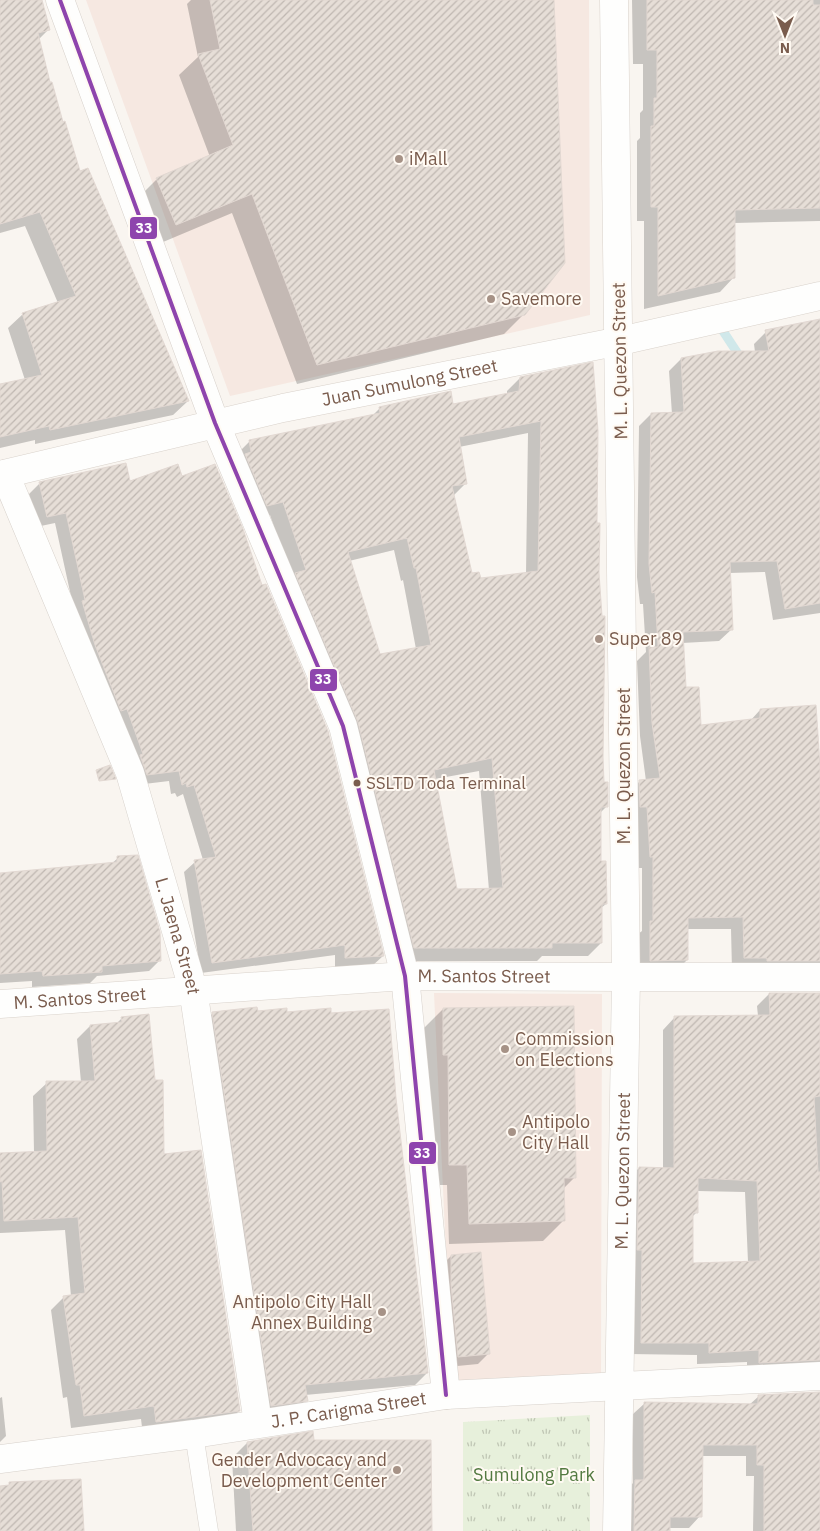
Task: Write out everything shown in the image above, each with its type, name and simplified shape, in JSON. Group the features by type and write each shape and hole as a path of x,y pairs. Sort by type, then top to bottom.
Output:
{"street":[{"path":"60,0 215,423 343,726 405,976 446,1395"},
{"name":"M. L. Quezon Street","path":"614,0 620,340 626,977 617,1531"},
{"name":"Juan Sumulong Street","path":"3,475 215,423 620,340 820,296"},
{"name":"L. Jaena Street","path":"3,475 130,773 193,989 258,1423"},
{"name":"M. Santos Street","path":"0,1004 193,989 405,976 820,977"},
{"name":"J. P. Carigma Street","path":"0,1460 194,1434 446,1395 820,1376"}],"lane":[{"path":"194,1434 208,1531"}],"shaded area":[{"name":"iMall","path":"86,0 589,0 590,315 230,396"},
{"path":"434,993 602,994 601,1377 452,1384"}],"green space":[{"name":"Sumulong Park","path":"590,1415 590,1531 463,1531 463,1422"}],"building":[{"path":"0,0 42,0 50,30 38,33 50,82 52,82 63,122 65,121 80,171 88,168 189,401 50,430 49,426 0,437 0,384 42,375 22,313 76,296 40,212 0,224"},
{"name":"iMall","path":"210,0 554,0 565,263 525,315 317,365 252,194 176,225 156,178 233,145 198,54 220,49"},
{"path":"647,0 813,0 813,5 820,5 820,208 735,210 735,278 658,296 658,207 651,207 651,126 654,126 654,98 657,98 657,50 647,50"},
{"path":"820,319 820,603 785,609 777,561 730,562 733,630 683,632 686,687 699,687 701,725 760,718 760,709 816,705 820,765 820,961 767,961 767,958 744,958 743,917 688,918 688,960 650,961 650,921 653,921 653,857 650,857 647,807 640,807 639,780 660,778 652,723 649,647 658,647 655,592 652,593 649,564 651,413 684,412 681,358 718,351 769,351 765,330"},
{"path":"593,362 598,431 597,523 600,523 599,573 602,616 605,616 603,757 604,782 608,782 608,807 601,807 601,861 606,861 607,904 602,904 602,943 552,943 552,948 414,948 358,722 295,573 306,570 283,502 267,506 245,454 251,452 249,440 380,413 379,407 451,391 453,404 519,391 520,377","holes":["541,421 538,571 481,578 479,572 472,573 452,486 467,484 459,437","407,538 414,568 416,568 431,645 380,654 348,552","492,758 503,888 457,889 434,770"]},
{"path":"126,463 130,481 178,464 182,476 215,464 243,529 262,585 266,584 328,731 384,956 345,958 345,945 212,963 194,860 216,857 194,785 187,787 186,783 182,785 179,771 147,775 140,755 143,754 127,709 121,711 95,645 82,601 85,600 66,513 47,517 39,482"},
{"path":"110,765 116,779 99,781 96,770"},
{"path":"138,855 160,932 161,961 102,966 102,972 43,976 42,971 0,974 0,873 117,862 117,856"},
{"path":"769,993 820,993 820,1096 814,1097 818,1172 820,1172 820,1360 759,1363 759,1350 709,1353 709,1343 641,1343 642,1250 637,1250 639,1167 674,1168 674,1016 770,1015","holes":["698,1178 757,1181 760,1261 693,1263 693,1213 698,1213"]},
{"name":"Antipolo City Hall","path":"574,1006 576,1178 564,1178 565,1221 469,1224 467,1165 449,1165 448,1055 443,1055 443,1008"},
{"path":"257,1007 258,1011 287,1008 287,1012 331,1008 331,1013 389,1009 396,1098 428,1373 305,1385 308,1401 271,1406 212,1012"},
{"path":"149,1014 155,1080 163,1080 164,1154 201,1150 240,1411 156,1422 154,1406 84,1416 80,1385 76,1385 63,1296 85,1293 78,1217 4,1221 2,1181 0,1182 0,1153 47,1151 46,1081 95,1081 90,1025 122,1022 121,1017"},
{"path":"481,1252 490,1354 458,1357 451,1285 451,1255"},
{"path":"820,1392 820,1531 764,1531 764,1465 757,1465 757,1445 703,1445 702,1517 670,1517 670,1531 634,1531 635,1480 644,1480 644,1402 758,1404 758,1395"},
{"path":"313,1431 314,1440 431,1440 432,1531 253,1531 247,1442"},
{"path":"81,1479 84,1531 0,1531 0,1486 9,1485 9,1482"}],"waterway":[{"path":"723,331 742,360"}],"transit line":[{"name":"33","path":"60,0 215,423 343,726 405,976 446,1395"}],"place":[{"name":"iMall","path":"399,159"},
{"name":"Savemore","path":"491,299"},
{"name":"Super 89","path":"599,639"},
{"name":"SSLTD Toda Terminal","path":"357,783"},
{"name":"Commission on Elections","path":"505,1049"},
{"name":"Antipolo City Hall","path":"512,1132"},
{"name":"Antipolo City Hall Annex Building","path":"382,1312"},
{"name":"Gender Advocacy and Development Center","path":"397,1470"}]}
